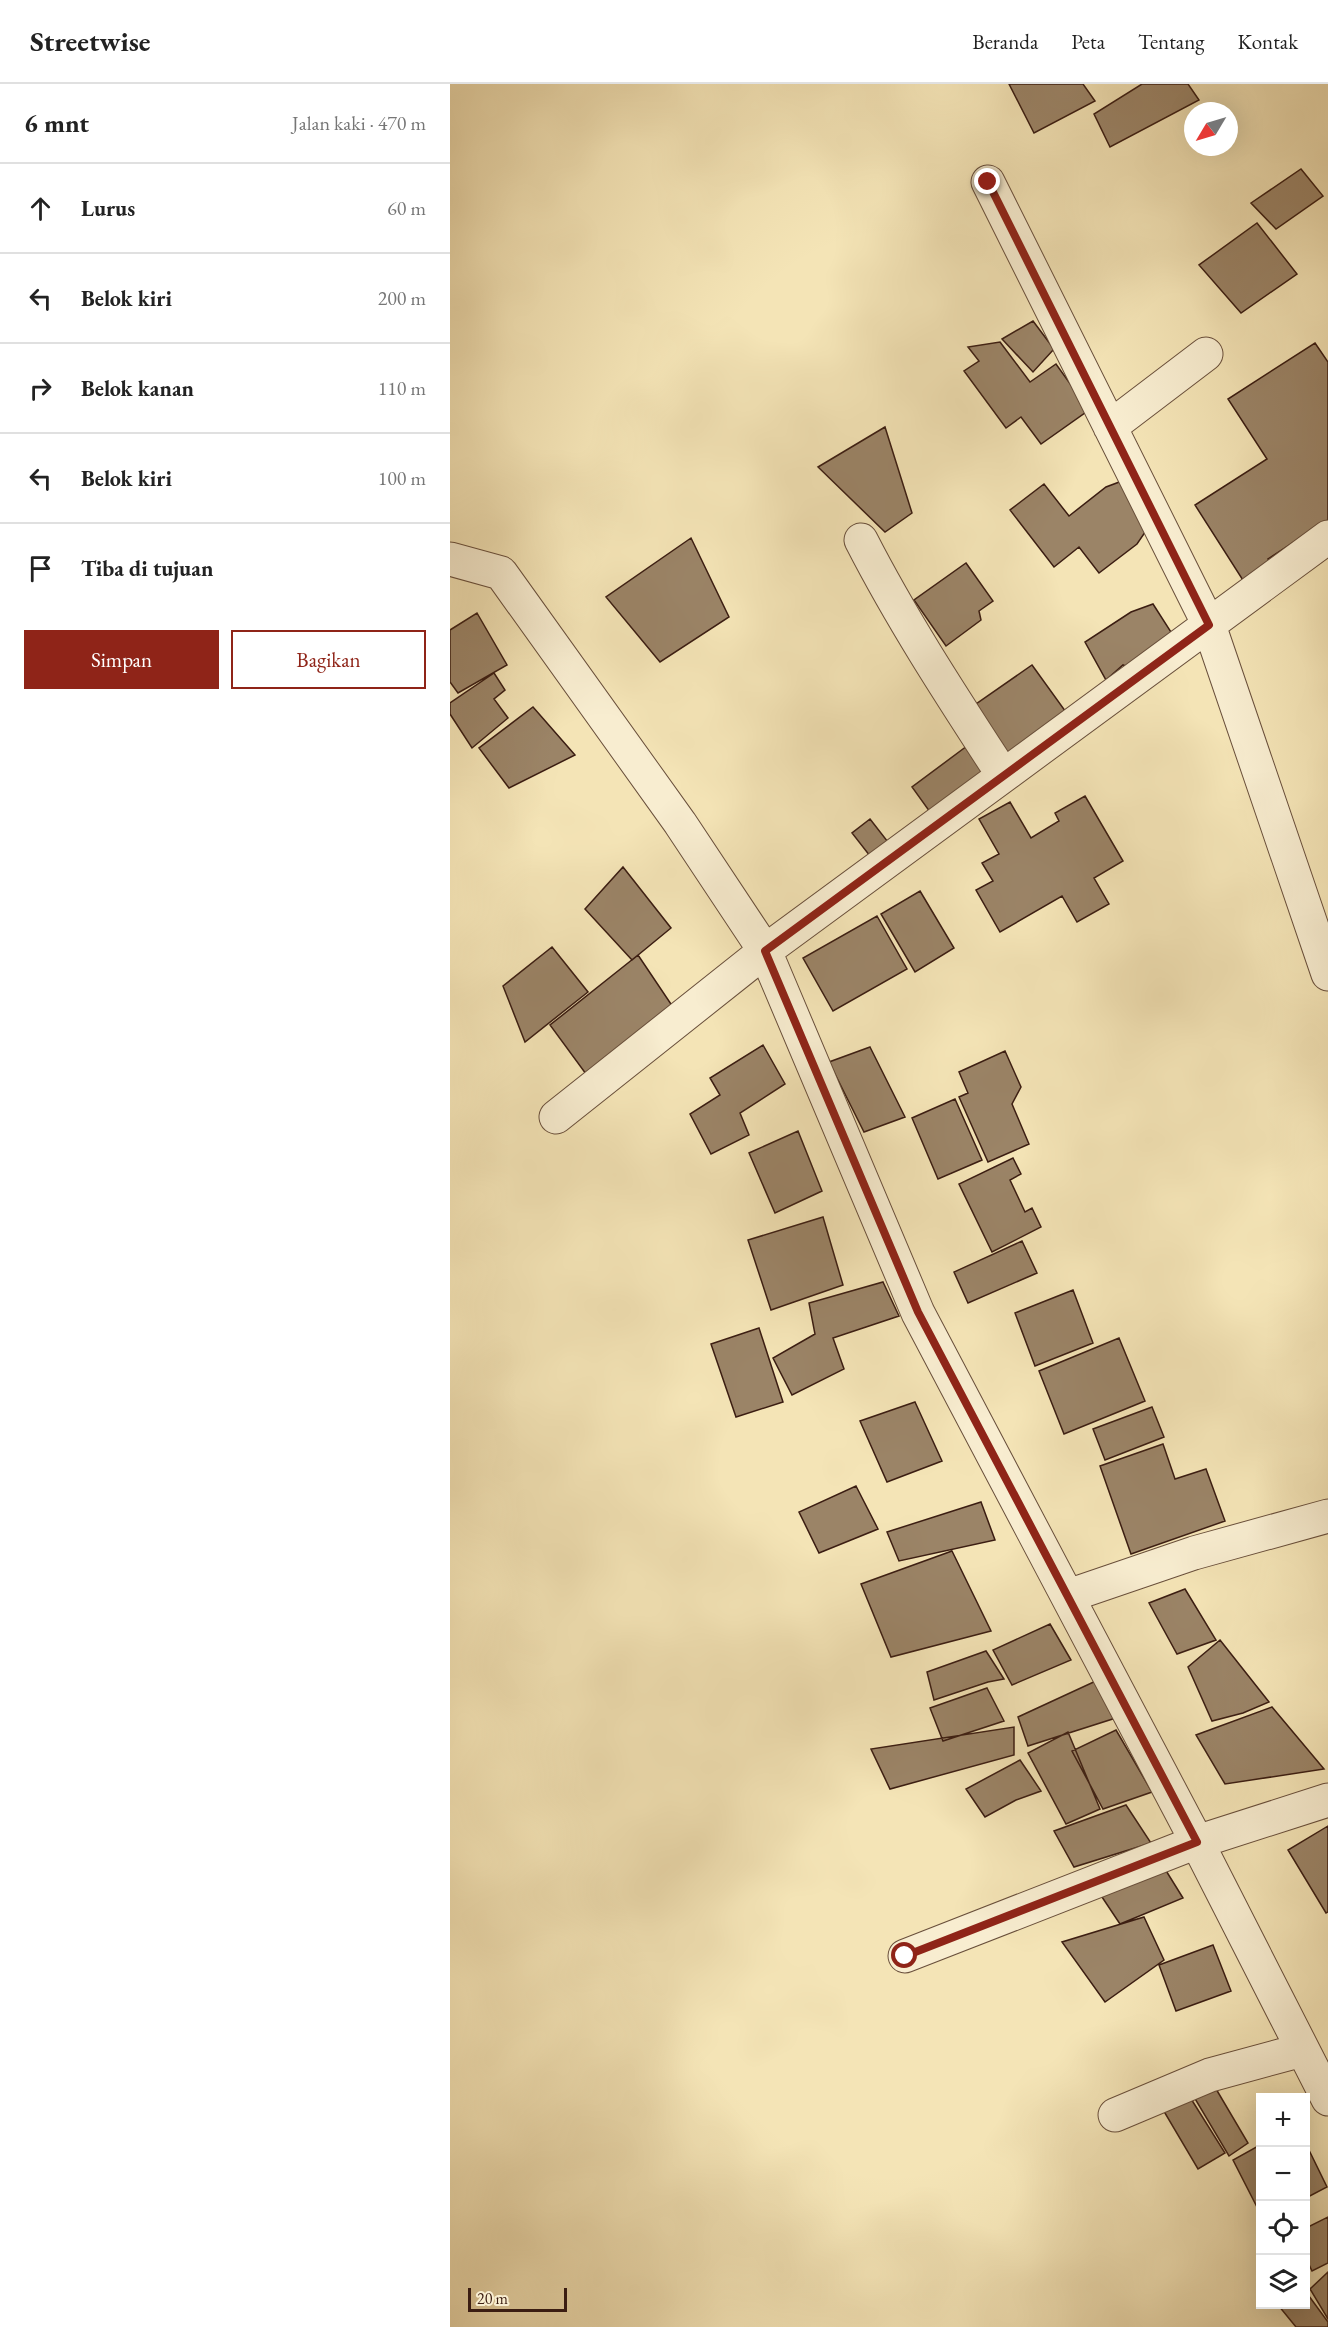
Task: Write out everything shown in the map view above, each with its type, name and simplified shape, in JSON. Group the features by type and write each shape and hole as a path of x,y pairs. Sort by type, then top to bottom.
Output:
{"street":[{"path":"988,182 1209,625 1328,974"},
{"path":"1110,427 1206,354"},
{"path":"556,1117 765,951 1328,537"},
{"path":"861,540 891,598 1003,776"},
{"path":"450,560 501,573 680,823 765,951 918,1312 1197,1842 1328,2099"},
{"path":"1068,1596 1194,1553 1328,1516"},
{"path":"905,1956 1197,1842 1328,1800"},
{"path":"1114,2115 1210,2075 1302,2050"}],"building":[{"path":"1009,84 1083,84 1095,101 1034,133"},
{"path":"1142,84 1188,84 1199,100 1184,102 1184,108 1110,147 1094,114"},
{"path":"1301,169 1323,196 1276,229 1251,203"},
{"path":"1257,223 1297,274 1241,313 1199,265"},
{"path":"1033,321 1054,349 1033,372 1002,339"},
{"path":"1000,342 1030,382 1056,364 1089,410 1041,444 1021,417 1006,428 964,371 979,361 968,347"},
{"path":"1315,343 1328,362 1328,520 1268,559 1273,567 1246,585 1195,505 1267,459 1228,399"},
{"path":"885,427 912,513 885,532 818,467"},
{"path":"1122,481 1150,525 1137,544 1099,573 1079,547 1054,567 1010,510 1044,484 1069,516 1106,487"},
{"path":"691,538 729,617 660,662 606,597"},
{"path":"966,563 993,601 979,611 981,620 946,646 914,600"},
{"path":"1153,604 1171,632 1130,668 1123,665 1106,680 1085,642 1131,612"},
{"path":"477,613 507,665 458,693 450,682 450,630"},
{"path":"1032,665 1071,719 1005,766 966,711"},
{"path":"494,673 505,690 494,699 508,718 472,748 450,714 450,703"},
{"path":"533,707 575,755 509,788 479,748"},
{"path":"971,743 995,774 935,819 912,787"},
{"path":"1085,796 1123,861 1094,878 1109,904 1077,922 1062,896 1000,932 976,890 993,881 982,863 999,854 979,819 1010,802 1031,838 1059,821 1055,813"},
{"path":"870,819 888,842 870,856 852,833"},
{"path":"623,867 671,928 632,960 585,909"},
{"path":"920,891 954,948 915,972 881,914"},
{"path":"877,916 907,969 833,1011 803,958"},
{"path":"552,947 588,992 525,1042 503,986"},
{"path":"638,955 675,1010 586,1074 550,1025"},
{"path":"763,1045 785,1084 740,1113 749,1135 711,1154 690,1114 720,1095 710,1078"},
{"path":"870,1047 905,1117 864,1132 829,1062"},
{"path":"1005,1051 1021,1087 1012,1104 1029,1144 988,1162 959,1097 968,1093 959,1072"},
{"path":"955,1099 982,1160 938,1179 912,1118"},
{"path":"798,1131 822,1191 775,1213 749,1153"},
{"path":"1013,1158 1021,1174 1010,1180 1025,1212 1032,1208 1041,1227 992,1252 959,1184"},
{"path":"823,1217 843,1285 771,1310 748,1240"},
{"path":"1022,1241 1037,1273 968,1303 954,1272"},
{"path":"883,1282 899,1316 833,1338 844,1369 792,1395 773,1358 815,1334 809,1303"},
{"path":"1073,1290 1093,1343 1035,1366 1015,1313"},
{"path":"759,1328 783,1402 736,1417 711,1344"},
{"path":"1119,1338 1145,1401 1064,1434 1039,1371"},
{"path":"915,1402 942,1461 887,1482 860,1421"},
{"path":"1152,1407 1164,1437 1105,1460 1093,1429"},
{"path":"1163,1444 1175,1479 1206,1469 1225,1521 1131,1554 1100,1466"},
{"path":"856,1486 878,1529 819,1553 799,1512"},
{"path":"981,1502 995,1540 899,1561 887,1532"},
{"path":"952,1551 991,1631 891,1657 861,1584"},
{"path":"1185,1589 1216,1640 1177,1654 1149,1603"},
{"path":"1050,1624 1071,1660 1012,1685 993,1650"},
{"path":"1220,1640 1269,1702 1243,1713 1212,1721 1188,1667"},
{"path":"986,1651 1004,1679 934,1700 927,1672"},
{"path":"1098,1680 1122,1716 1028,1746 1018,1717"},
{"path":"987,1688 1004,1721 943,1741 930,1708"},
{"path":"1272,1707 1324,1769 1225,1784 1196,1735"},
{"path":"1014,1727 1014,1755 890,1789 871,1749"},
{"path":"1116,1730 1152,1792 1103,1809 1072,1751"},
{"path":"1068,1732 1100,1809 1066,1824 1028,1753"},
{"path":"1020,1760 1041,1791 1016,1800 985,1817 966,1789"},
{"path":"1126,1805 1151,1843 1074,1867 1054,1831"},
{"path":"1328,1826 1328,1912 1326,1913 1288,1850"},
{"path":"1160,1861 1183,1898 1120,1924 1098,1891"},
{"path":"1144,1917 1164,1960 1105,2002 1062,1942"},
{"path":"1213,1945 1231,1991 1176,2011 1159,1965"},
{"path":"1209,2077 1248,2143 1229,2156 1191,2092"},
{"path":"1183,2086 1225,2153 1198,2169 1159,2103"},
{"path":"1256,2147 1256,2205 1233,2160"},
{"path":"1310,2152 1327,2187 1310,2196"},
{"path":"1328,2217 1328,2263 1312,2271 1310,2267 1310,2226"},
{"path":"1328,2272 1328,2319 1310,2289"},
{"path":"1310,2297 1328,2322 1328,2327 1296,2327 1281,2309 1310,2309"}],"route":[{"path":"905,1956 1197,1842 918,1312 765,951 1209,625 988,182"}]}
